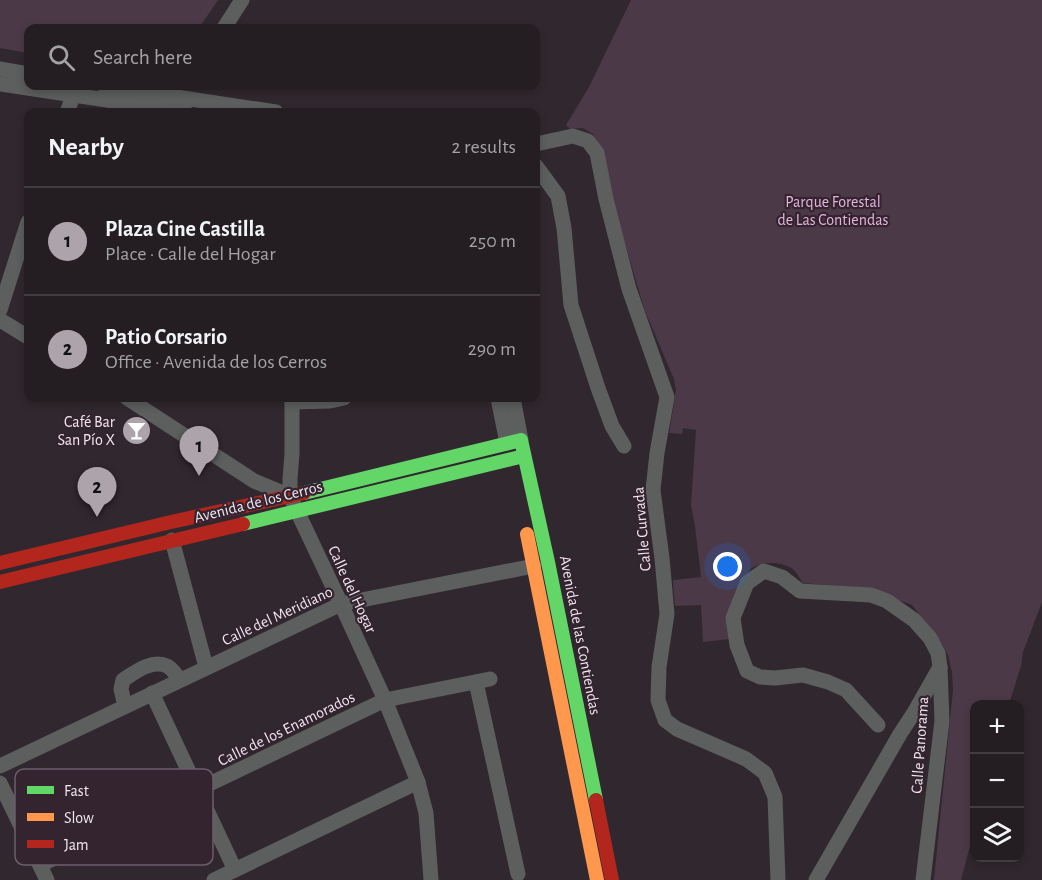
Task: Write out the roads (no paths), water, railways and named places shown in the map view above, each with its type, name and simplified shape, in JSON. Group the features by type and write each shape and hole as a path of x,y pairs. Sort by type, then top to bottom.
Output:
{"street":[{"path":"227,24 242,0"},
{"path":"0,69 24,73"},
{"path":"0,84 24,86"},
{"path":"124,90 183,102"},
{"path":"69,108 75,91 239,108"},
{"name":"Calle Curvada","path":"540,143 573,136 588,141 597,153 606,200 629,289 667,397 653,490 667,614 659,667 658,700 665,720 677,729 746,759 765,773 775,797 778,880"},
{"path":"540,171 558,196 564,228 571,305 612,427 624,446"},
{"path":"0,310 24,235"},
{"path":"0,320 24,335"},
{"path":"133,402 254,481 293,503"},
{"path":"292,402 290,474 293,503"},
{"name":"Avenida de las Contiendas","path":"499,402 548,562 612,880"},
{"name":"Avenida de las Contiendas","path":"513,402 515,453"},
{"name":"Avenida de los Cerros","path":"0,563 251,505 293,503 313,490 515,453"},
{"name":"Avenida de los Cerros","path":"0,582 172,540 293,503 515,453"},
{"path":"254,481 279,483 290,474"},
{"path":"290,474 313,490"},
{"name":"Avenida de los Cerros","path":"251,505 255,495 254,481"},
{"name":"Calle del Hogar","path":"293,503 385,700 418,782 426,813 431,880"},
{"name":"Avenida de las Contiendas","path":"525,522 597,880"},
{"path":"172,540 206,667"},
{"name":"Calle del Meridiano","path":"0,766 341,604 534,566"},
{"name":"Calle Panorama","path":"878,725 846,690 828,682 803,675 760,677 747,671 736,645 733,618 747,583 764,571 782,577 800,591 871,595 886,601 914,620 930,638 938,653 942,721 923,880"},
{"path":"125,706 121,689 123,680 140,669 157,663 169,666 180,680"},
{"path":"816,880 940,667"},
{"name":"Calle de los Enamorados","path":"213,783 385,700 483,681 518,874"},
{"path":"152,693 188,769"},
{"path":"915,711 931,708 937,711 942,721"},
{"path":"214,880 232,874 418,782"},
{"path":"0,783 15,814"},
{"path":"213,827 232,874"},
{"path":"40,865 47,880"}],"place":[{"name":"Café Bar San Pío X","path":"136,430"},
{"name":"Plaza Cine Castilla","path":"199,476"},
{"name":"Patio Corsario","path":"97,517"}],"park label":[{"name":"Parque Forestal de Las Contiendas","path":"833,210"}]}
